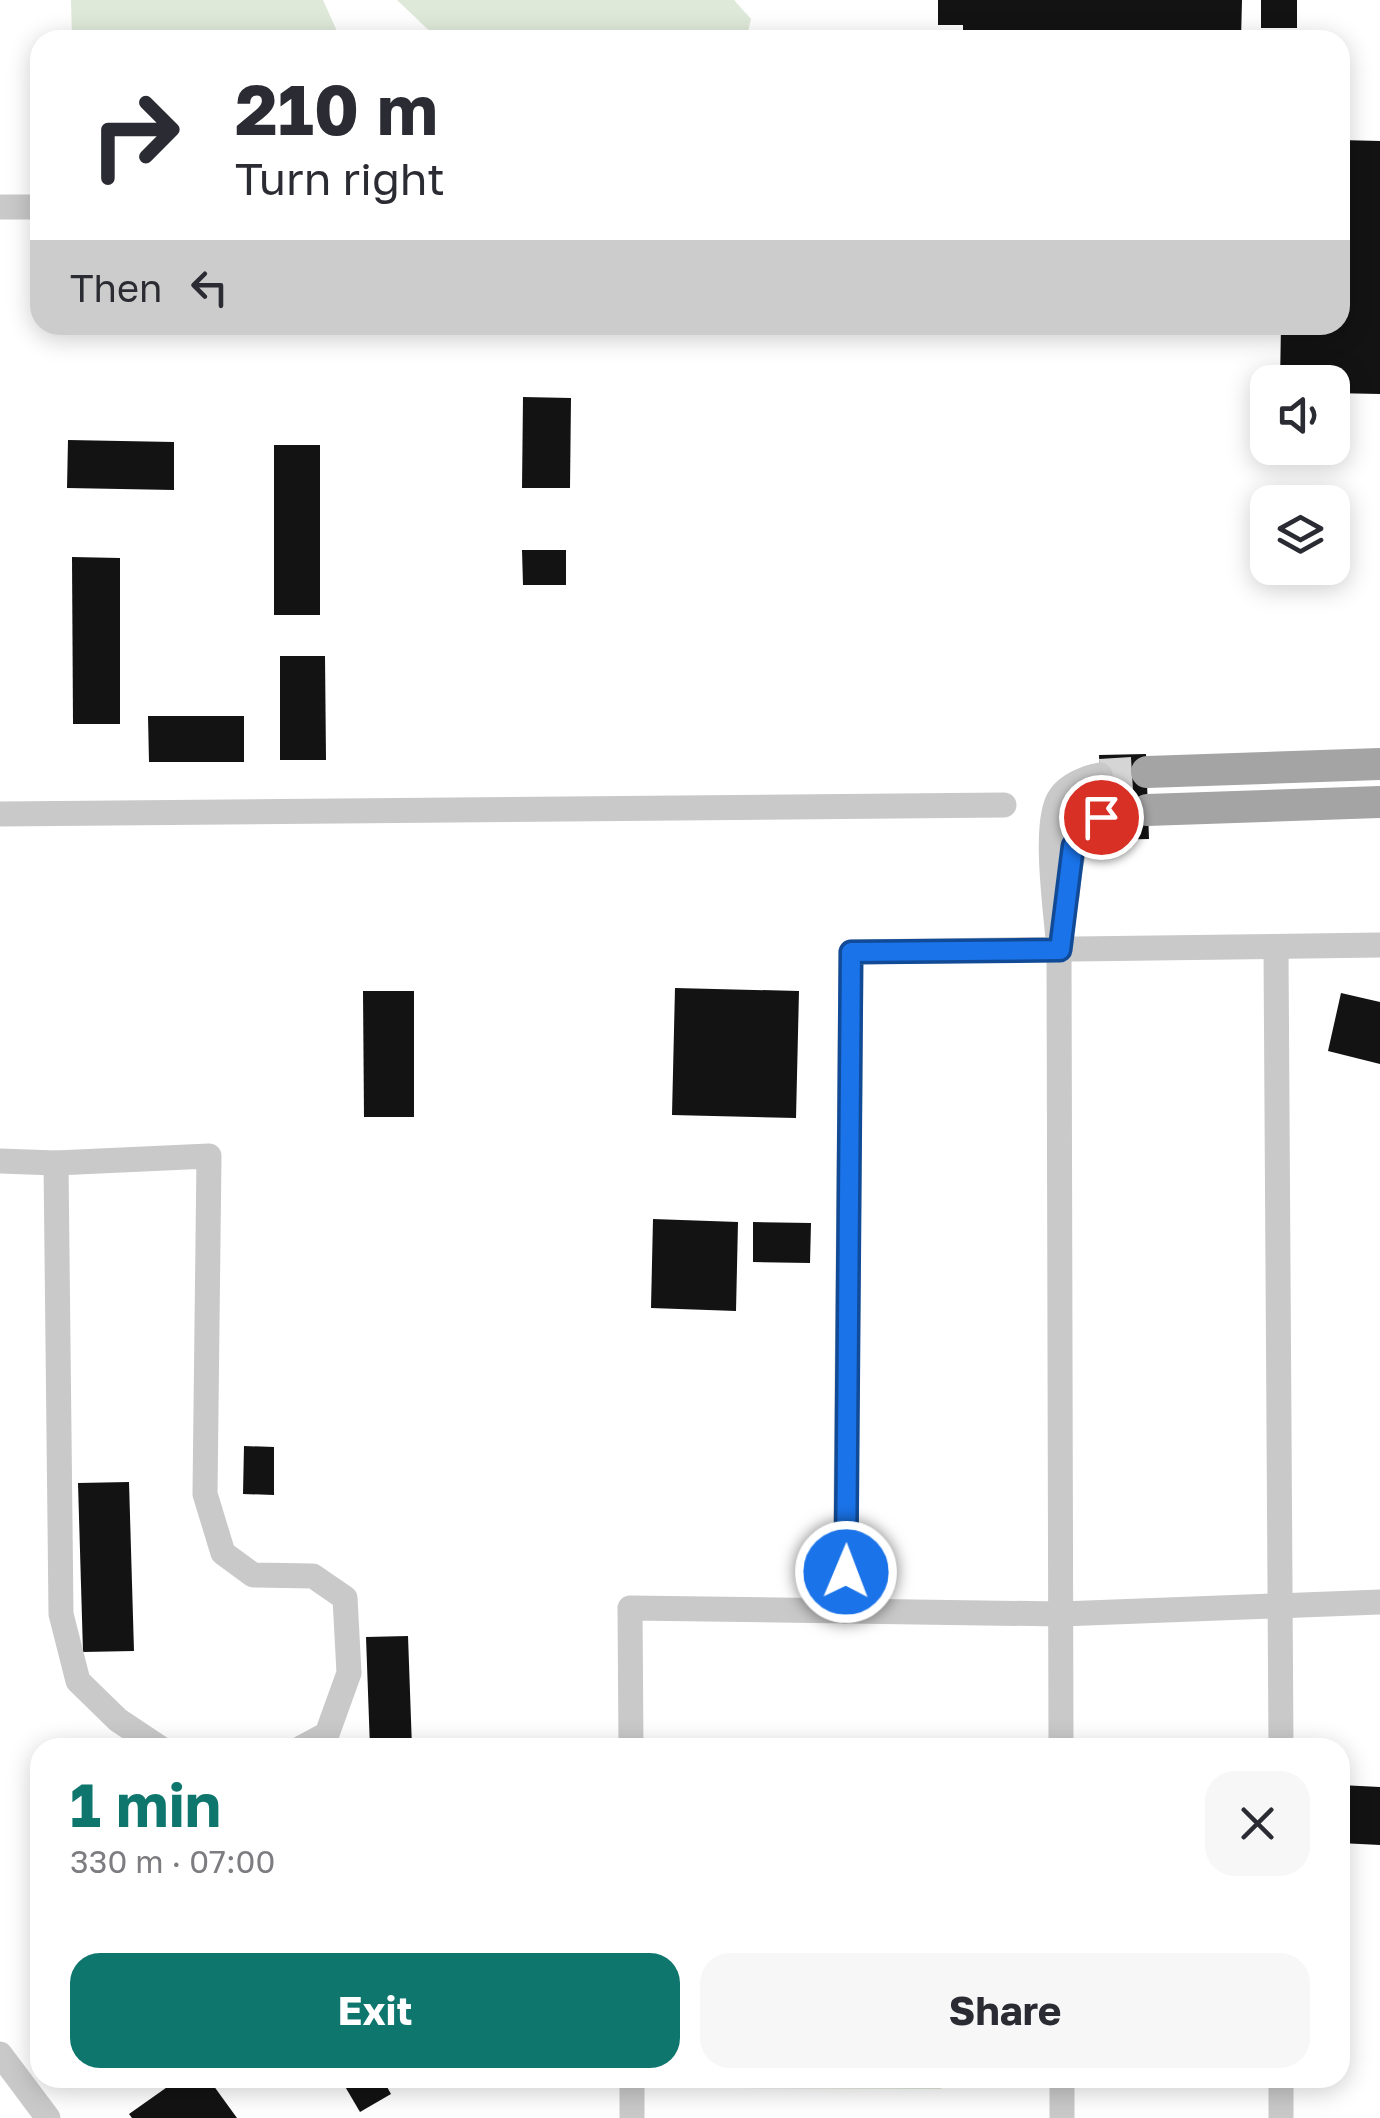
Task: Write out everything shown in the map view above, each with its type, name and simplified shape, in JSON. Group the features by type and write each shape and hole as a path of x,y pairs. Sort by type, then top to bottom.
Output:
{"main road":[{"path":"1146,772 1380,764"},
{"path":"1148,810 1380,802"}],"street":[{"path":"0,207 30,207"},
{"path":"1322,766 1322,804"},
{"path":"1187,772 1188,808"},
{"path":"1061,1738 1060,950 1050,822 1060,796 1086,778 1100,775"},
{"path":"0,814 1004,806"},
{"path":"1060,950 1073,846 1090,824 1101,817"},
{"path":"845,1611 851,952 1380,946"},
{"path":"1276,948 1281,1738"},
{"path":"0,1161 56,1163 210,1156 205,1494 223,1553 253,1575 313,1576 344,1598 349,1673 326,1734 319,1738"},
{"path":"56,1163 61,1614 78,1681 118,1720 145,1738"},
{"path":"630,1738 630,1608 1061,1614 1380,1602"},
{"path":"0,2054 48,2118"},
{"path":"632,2088 632,2118"},
{"path":"1062,2088 1062,2118"},
{"path":"1280,2088 1280,2118"}],"green space":[{"path":"71,0 323,0 336,30 72,30"},
{"path":"397,0 734,0 751,19 748,30 428,30"},
{"path":"736,2088 941,2088 941,2089"}],"building":[{"path":"938,0 1242,0 1241,30 963,30 963,25 938,25"},
{"path":"1261,0 1297,0 1297,28 1261,28"},
{"path":"1350,140 1380,141 1380,394 1350,393 1350,365 1280,365 1281,335 1350,335"},
{"path":"523,397 571,398 570,488 522,488"},
{"path":"68,440 174,442 174,490 67,488"},
{"path":"274,445 320,445 320,615 274,615"},
{"path":"522,550 566,550 566,585 523,585"},
{"path":"72,557 120,558 120,724 73,724"},
{"path":"280,656 325,656 326,760 280,760"},
{"path":"148,716 244,716 244,762 149,762"},
{"path":"1146,754 1149,839 1102,840 1099,755"},
{"path":"675,988 799,991 796,1118 672,1115"},
{"path":"363,991 414,991 414,1117 364,1117"},
{"path":"1341,993 1380,1002 1380,1064 1328,1051"},
{"path":"653,1219 738,1222 736,1311 651,1308"},
{"path":"753,1222 811,1223 810,1263 753,1262"},
{"path":"244,1446 274,1447 274,1495 243,1494"},
{"path":"129,1482 134,1651 83,1652 78,1483"},
{"path":"408,1636 412,1738 370,1738 366,1637"},
{"path":"1350,1786 1380,1787 1380,1845 1350,1844"},
{"path":"166,2088 215,2088 237,2118 132,2118 129,2114"},
{"path":"346,2088 388,2088 391,2094 360,2112"}],"tunnel":[{"path":"1100,775 1147,772"},
{"path":"1101,817 1120,811 1147,810"}],"route":[{"path":"846,1572 851,952 1060,950 1073,846 1090,824 1101,817"}]}
